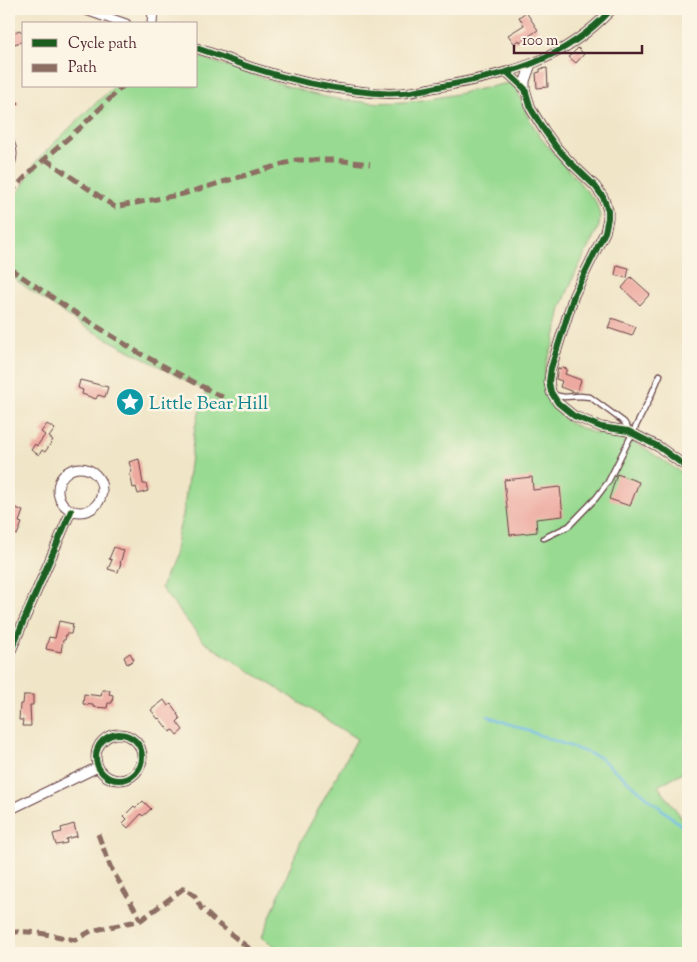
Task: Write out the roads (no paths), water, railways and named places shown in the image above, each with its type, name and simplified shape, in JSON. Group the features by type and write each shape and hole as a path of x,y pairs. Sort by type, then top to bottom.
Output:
{"street":[{"path":"83,9 120,22"},
{"path":"152,22 153,9"},
{"path":"198,49 252,68 311,84 358,92 403,93 508,72 543,60 582,36 612,9"},
{"path":"532,64 525,81 525,89 531,109 557,148 595,186 603,197 608,210 605,232 574,295 551,368 549,382 551,392 558,403 574,416 601,427 628,431 659,447 688,468"},
{"path":"508,72 525,89"},
{"path":"9,142 12,150 9,166"},
{"path":"81,468 90,470 102,484 99,502 89,511 80,513 71,511 61,501 58,492 59,483 64,475 72,470 81,468"},
{"path":"9,655 71,511"},
{"path":"124,735 137,742 142,756 141,764 138,771 132,777 117,781 109,779 102,774 98,767 96,753 98,746 109,736 124,735"},
{"path":"9,810 98,767"}],"lane":[{"path":"544,538 569,526 596,498 608,482 660,375"},
{"path":"553,395 590,397 624,422 631,433"}],"waterway":[{"path":"488,716 599,757 688,831"}],"place":[{"name":"Little Bear Hill","path":"130,402"}]}
